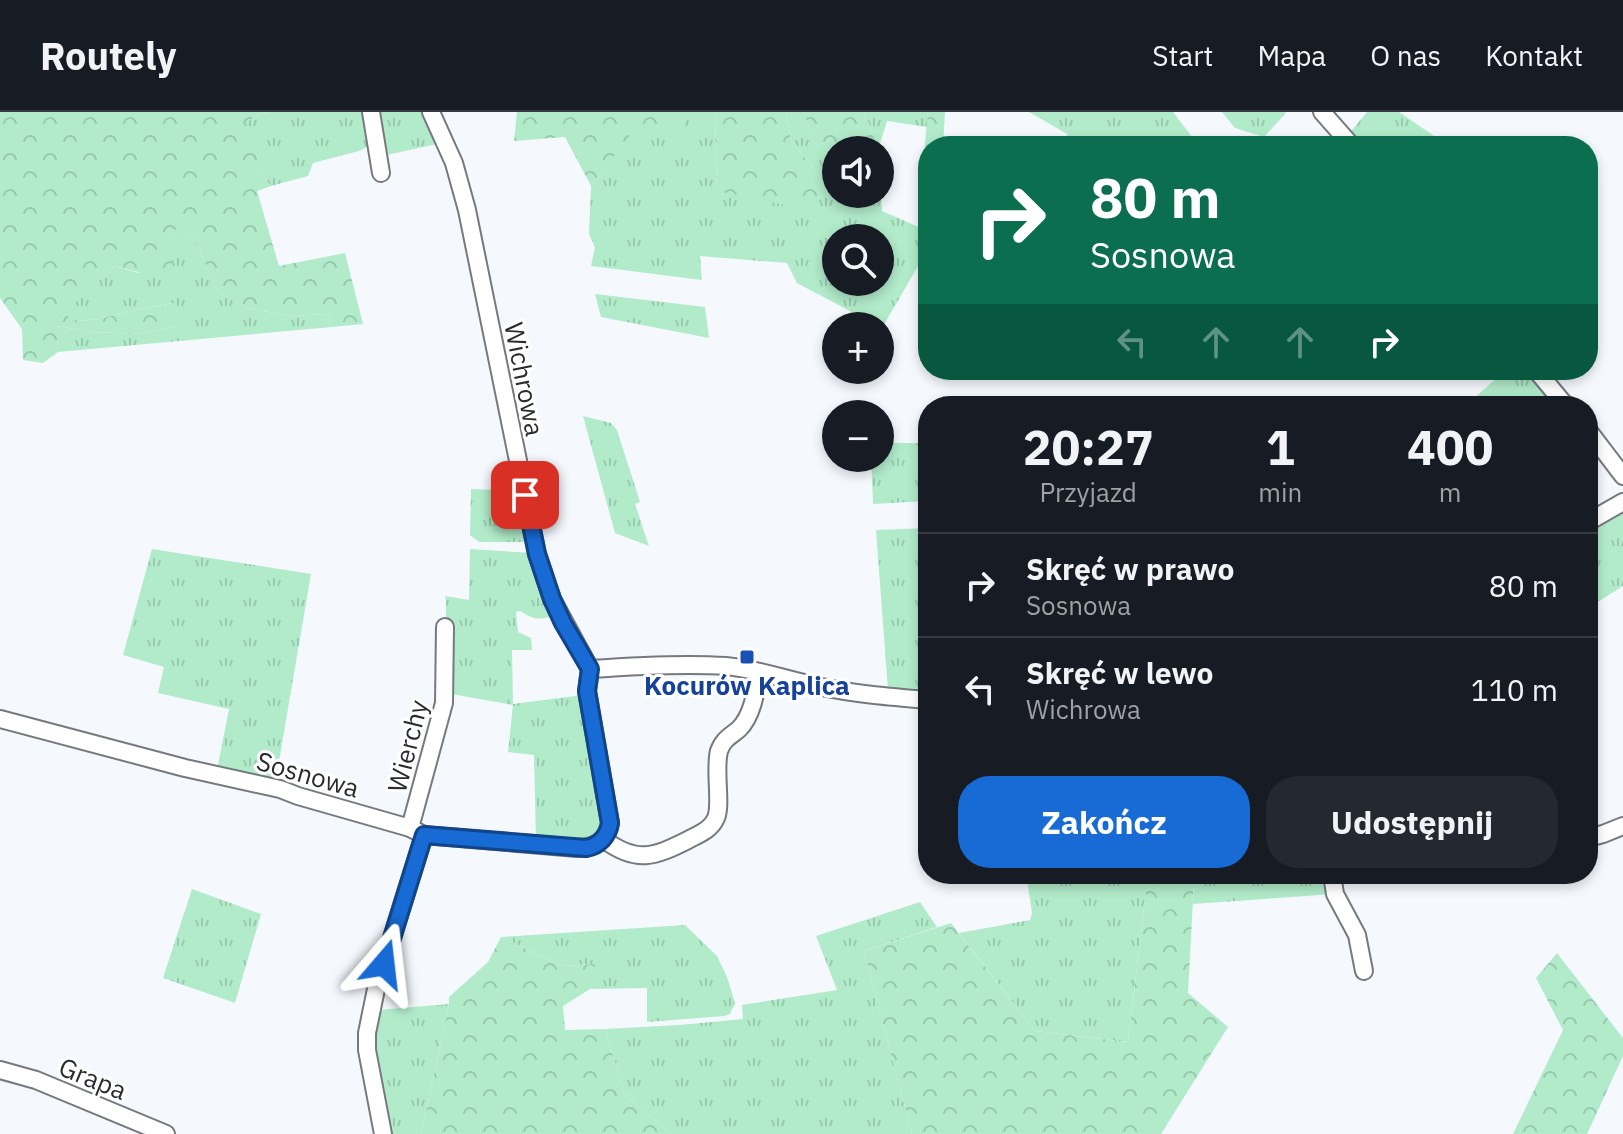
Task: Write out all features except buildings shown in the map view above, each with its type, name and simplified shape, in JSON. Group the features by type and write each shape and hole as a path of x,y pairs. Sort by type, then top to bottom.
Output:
{"street":[{"path":"371,112 381,173"},
{"name":"Wichrowa","path":"431,112 454,163 467,210 537,554 563,623 590,669"},
{"path":"1322,112 1343,136"},
{"path":"1544,380 1558,396"},
{"path":"1598,443 1623,476"},
{"path":"1598,516 1623,502"},
{"name":"Wierchy","path":"383,1134 367,1050 367,1033 417,831 444,703 445,627"},
{"path":"759,672 747,718 739,729 729,735 719,752 718,815 706,831 658,855 628,852 603,839 610,823 587,691 590,669 726,666 759,672 816,686 867,695 918,699"},
{"name":"Sosnowa","path":"0,719 185,768 280,789 417,831 577,848 593,847 603,839"},
{"path":"1598,835 1623,826"},
{"path":"1334,884 1335,894 1357,935 1364,971"},
{"name":"Grapa","path":"0,1070 36,1080 166,1134"}],"green space":[{"path":"0,112 269,112 260,113 239,128 263,158 260,174 271,186 257,191 279,266 345,253 363,324 332,327 328,314 292,316 246,308 217,291 195,239 177,228 168,238 172,266 161,278 115,266 63,314 78,321 100,319 173,303 183,312 176,326 142,334 93,332 57,326 58,352 43,363 23,360 22,329 0,298"},
{"path":"368,112 369,146 313,163 308,176 271,186 260,174 238,128 260,113"},
{"path":"375,112 428,112 442,143 382,156"},
{"path":"517,112 683,112 683,134 630,135 591,186 565,137 514,141"},
{"path":"683,112 715,112 717,191 822,189 822,208 882,208 882,211 918,227 918,266 891,312 852,312 797,283 787,263 700,256 702,280 591,266 595,247 589,234 591,186 630,134 683,134"},
{"path":"715,112 786,112 791,140 822,180 822,195 804,209 717,191"},
{"path":"786,112 803,112 815,143 822,150 822,180 791,140"},
{"path":"803,112 864,112 874,136 822,136 822,150 815,143"},
{"path":"864,112 928,112 927,127 887,121 882,136 874,136"},
{"path":"928,112 945,112 944,136 926,136"},
{"path":"1029,112 1173,112 1191,136 1067,136"},
{"path":"1222,112 1286,113 1265,136 1235,128"},
{"path":"1367,112 1399,112 1434,136 1347,136"},
{"path":"177,227 195,239 217,291 246,308 292,316 328,314 332,327 58,352 56,326 93,332 142,334 176,326 173,303 100,319 78,321 62,314 115,266 139,273"},
{"path":"595,294 705,307 709,338 601,317"},
{"path":"1495,380 1542,380 1555,396 1476,396"},
{"path":"583,416 611,423 617,430 640,502 635,504 649,546 615,533"},
{"path":"894,443 918,443 918,502 873,504 872,472 894,472"},
{"path":"471,489 520,491 529,542 479,542 470,535"},
{"path":"1623,505 1623,586 1598,602 1598,521"},
{"path":"918,528 918,693 888,691 876,530"},
{"path":"152,549 311,574 275,785 217,770 229,709 158,693 164,667 123,655"},
{"path":"470,549 533,553 554,616 536,618 516,612 518,632 531,638 532,650 512,650 513,704 583,695 605,823 593,840 536,840 534,755 508,752 513,705 446,693 445,596 469,600"},
{"path":"1028,884 1158,884 1146,891 1128,1042 1035,1031 959,933 1030,920 1032,913"},
{"path":"1158,884 1194,884 1188,993 1228,1027 1161,1134 912,1134 864,951 951,923 1035,1031 1128,1042 1146,891"},
{"path":"1194,884 1332,884 1334,894 1193,904"},
{"path":"192,889 261,914 235,1003 163,978"},
{"path":"920,902 937,927 864,951 912,1134 671,1134 625,1096 605,1029 743,1019 742,1005 837,990 816,936"},
{"path":"685,925 717,956 735,1003 730,1014 647,1022 647,988 590,989 594,964 562,966 501,937"},
{"path":"501,937 562,966 595,964 590,989 563,1006 565,1030 605,1029 625,1096 671,1134 421,1134 449,997 488,962"},
{"path":"1557,953 1623,1038 1623,1056 1587,1134 1513,1134 1563,1030 1536,978"},
{"path":"449,1004 421,1134 383,1134 371,1054 378,1010"}],"place":[{"name":"Kocurów Kaplica","path":"747,657"}],"route":[{"path":"384,964 424,835 586,848 598,844 609,829 587,691 590,669 552,599 537,554 525,495"}]}
